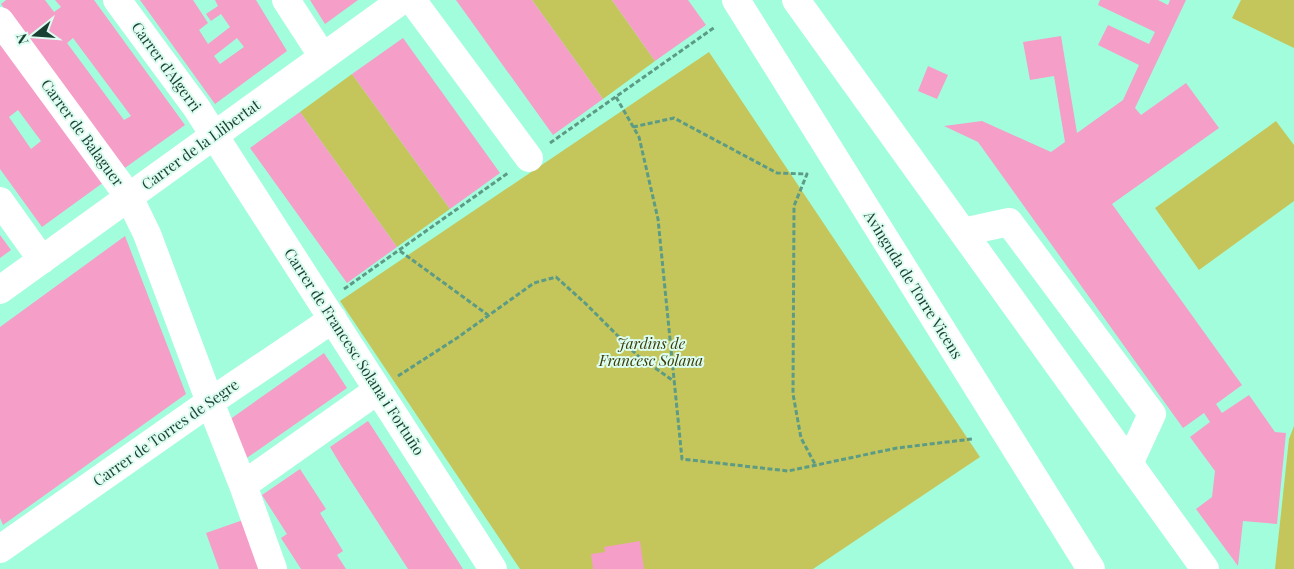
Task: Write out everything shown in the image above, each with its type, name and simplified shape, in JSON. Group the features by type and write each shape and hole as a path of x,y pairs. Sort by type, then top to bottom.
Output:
{"street":[{"name":"Carrer d'Algerri","path":"117,0 196,108 214,136"},
{"path":"286,0 323,57"},
{"name":"Carrer de la Llibertat","path":"0,290 402,0"},
{"path":"412,0 529,158"},
{"name":"Avinguda de Torre Vicens","path":"736,0 1090,569"},
{"path":"796,0 1205,569"},
{"name":"Carrer de Balaguer","path":"0,21 129,197 147,234 210,402 244,485 273,569"},
{"name":"Carrer de Francesc Solana i Fortuño","path":"214,136 493,569"},
{"path":"0,201 42,260"},
{"path":"963,232 1009,222 1152,414 1129,464"},
{"name":"Carrer de Torres de Segre","path":"0,550 210,402 333,319"},
{"path":"244,485 378,390"}],"path":[{"path":"340,292 715,27"},
{"path":"616,97 639,137 658,219 682,459 788,471 897,448 972,439"},
{"path":"633,128 674,118 777,173 806,174 794,206 793,394 802,438 816,466"},
{"path":"400,251 488,315"},
{"path":"378,390 534,283 556,277 638,356 675,382"}],"green space":[{"path":"532,0 612,0 655,61 603,99"},
{"path":"1241,0 1294,0 1294,48 1232,18"},
{"name":"Jardins de Francesc Solana","path":"709,52 980,457 813,569 520,569 340,301"},
{"path":"352,74 450,209 397,247 300,112"},
{"path":"1276,121 1294,145 1294,201 1199,270 1155,208"},
{"path":"1294,426 1294,569 1275,569 1289,439"}],"building":[{"path":"6,0 45,0 54,12 61,7 55,0 94,0 185,125 122,170 1,4","holes":["73,38 131,116 124,120 67,43"]},
{"path":"140,0 193,0 208,23 199,30 208,44 230,27 221,14 211,21 206,14 218,6 215,0 256,0 287,51 215,104","holes":["237,38 244,47 220,64 214,56"]},
{"path":"310,0 358,0 325,24"},
{"path":"456,0 532,0 603,99 553,135"},
{"path":"612,0 688,0 706,25 655,61"},
{"path":"1100,0 1158,0 1168,5 1170,0 1186,0 1135,108 1141,115 1186,83 1219,128 1112,204 1242,385 1216,404 1222,413 1249,395 1275,432 1286,433 1277,524 1243,521 1238,566 1196,509 1212,497 1215,471 1190,437 1210,422 1204,413 1183,428 978,142 944,126 982,121 1051,152 1065,142 1054,76 1030,80 1023,42 1061,36 1077,133 1123,100 1139,65 1098,45 1108,25 1149,44 1155,32 1098,5"},
{"path":"403,38 500,173 450,209 352,74"},
{"path":"0,41 104,182 42,227 0,169","holes":["18,110 41,141 31,149 9,117"]},
{"path":"928,66 948,75 937,99 918,91"},
{"path":"300,112 397,247 347,283 250,148"},
{"path":"0,235 11,250 0,258"},
{"path":"125,236 186,394 3,525 0,518 0,327"},
{"path":"324,353 347,388 244,460 229,420"},
{"path":"368,421 463,569 408,569 342,467 330,447"},
{"path":"300,469 326,509 320,513 343,551 337,555 346,569 301,569 281,538 287,534 262,495"},
{"path":"243,520 261,569 219,569 206,533"},
{"path":"640,541 644,569 593,569 591,554 605,552 604,547"}]}
